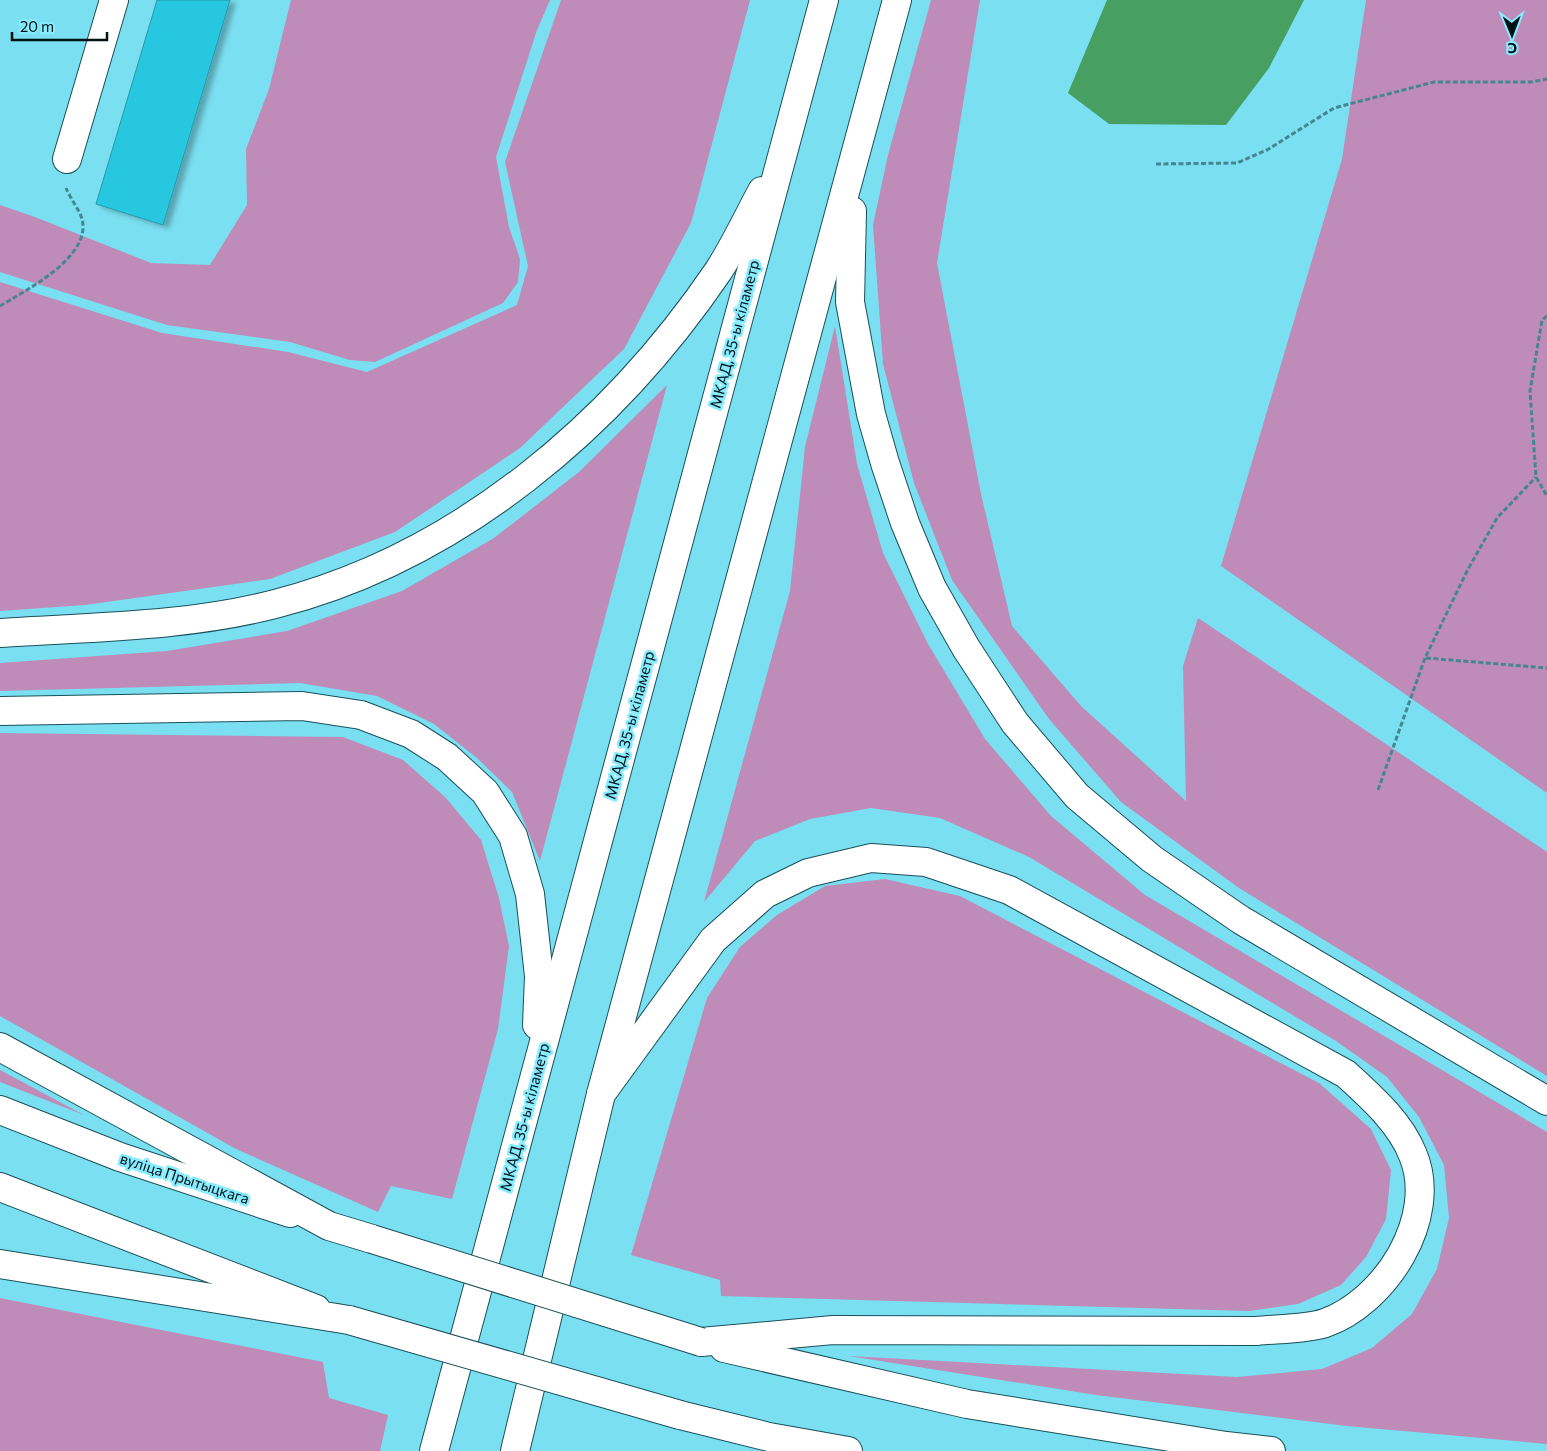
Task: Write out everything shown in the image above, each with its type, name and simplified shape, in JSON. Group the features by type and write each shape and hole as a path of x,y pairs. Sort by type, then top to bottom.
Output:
{"main road":[{"path":"67,160 114,0"},
{"name":"МКАД, 35-ы кіламетр","path":"434,1451 824,0"},
{"path":"515,1451 601,1094 897,0"},
{"path":"0,633 200,619 273,605 341,585 412,553 477,512 541,466 594,420 638,373 720,269 783,153"},
{"path":"852,172 850,302 871,414 906,523 932,588 966,648 1015,723 1076,796 1152,859 1241,920 1547,1101"},
{"path":"0,711 302,706 361,715 411,734 447,757 485,792 513,836 530,894 539,976 536,1071"},
{"path":"601,1094 713,940 765,894 808,873 871,858 926,862 1009,890 1346,1074 1387,1112 1413,1155 1421,1190 1412,1235 1390,1273 1362,1303 1324,1324 1257,1331 833,1330 701,1342"},
{"path":"0,1047 329,1226"},
{"name":"вуліца Прытыцкага","path":"0,1110 120,1157 329,1226 701,1342 967,1404 1226,1446 1271,1451"},
{"path":"0,1187 342,1318 680,1416 769,1437 848,1451"},
{"path":"0,1264 342,1318"},
{"path":"769,1437 806,1451"}],"path":[{"path":"1156,164 1237,163 1267,150 1334,108 1434,82 1531,82 1547,79"},
{"path":"0,306 51,276 78,246 83,233 82,218 65,185 67,160"},
{"path":"1547,316 1542,320 1530,391 1536,477 1547,496"},
{"path":"1378,790 1425,658 1467,571 1497,518 1536,477"},
{"path":"1425,658 1547,668"}],"shaded area":[{"path":"291,0 550,0 537,30 496,157 509,227 520,259 518,282 503,303 375,362 350,360 290,342 167,325 0,272 0,205 151,263 210,265 247,205 246,149 269,89"},
{"path":"561,0 750,0 691,223 624,349 520,448 395,532 270,579 85,605 0,611 0,282 162,333 288,352 367,372 517,305 528,266 505,162"},
{"path":"931,0 980,0 937,263 981,494 1012,626 1081,706 1186,801 1183,666 1198,618 1547,852 1547,1076 1239,888 1121,802 1049,719 952,580 914,483 883,364 873,225 888,155"},
{"path":"1107,0 1304,0 1269,68 1226,125 1109,124 1068,93"},
{"path":"1366,0 1547,0 1547,793 1221,566 1342,159"},
{"path":"835,326 857,464 883,553 928,644 985,739 1051,816 1145,895 1547,1132 1547,1444 1347,1426 1096,1395 849,1356 1237,1377 1322,1369 1372,1348 1412,1314 1437,1269 1449,1218 1444,1165 1419,1117 1387,1077 1336,1041 1029,857 940,818 871,808 810,819 755,841 704,902 790,591 805,447"},
{"path":"667,385 540,861 512,792 477,758 434,724 377,696 300,683 0,691 0,663 167,651 287,631 402,591 494,538 579,472"},
{"path":"0,733 343,737 403,760 445,797 481,840 499,898 509,946 498,1029 452,1199 391,1186 378,1212 236,1149 0,1016"},
{"path":"885,879 960,896 1319,1083 1371,1129 1391,1170 1386,1219 1366,1257 1341,1285 1298,1304 1249,1311 721,1296 720,1280 631,1255 707,998 740,947 777,915 825,886"},
{"path":"0,1070 84,1115 0,1082"},
{"path":"0,1298 323,1362 329,1398 388,1415 380,1451 0,1451"}],"building":[{"path":"157,0 230,0 163,225 96,204"}]}
